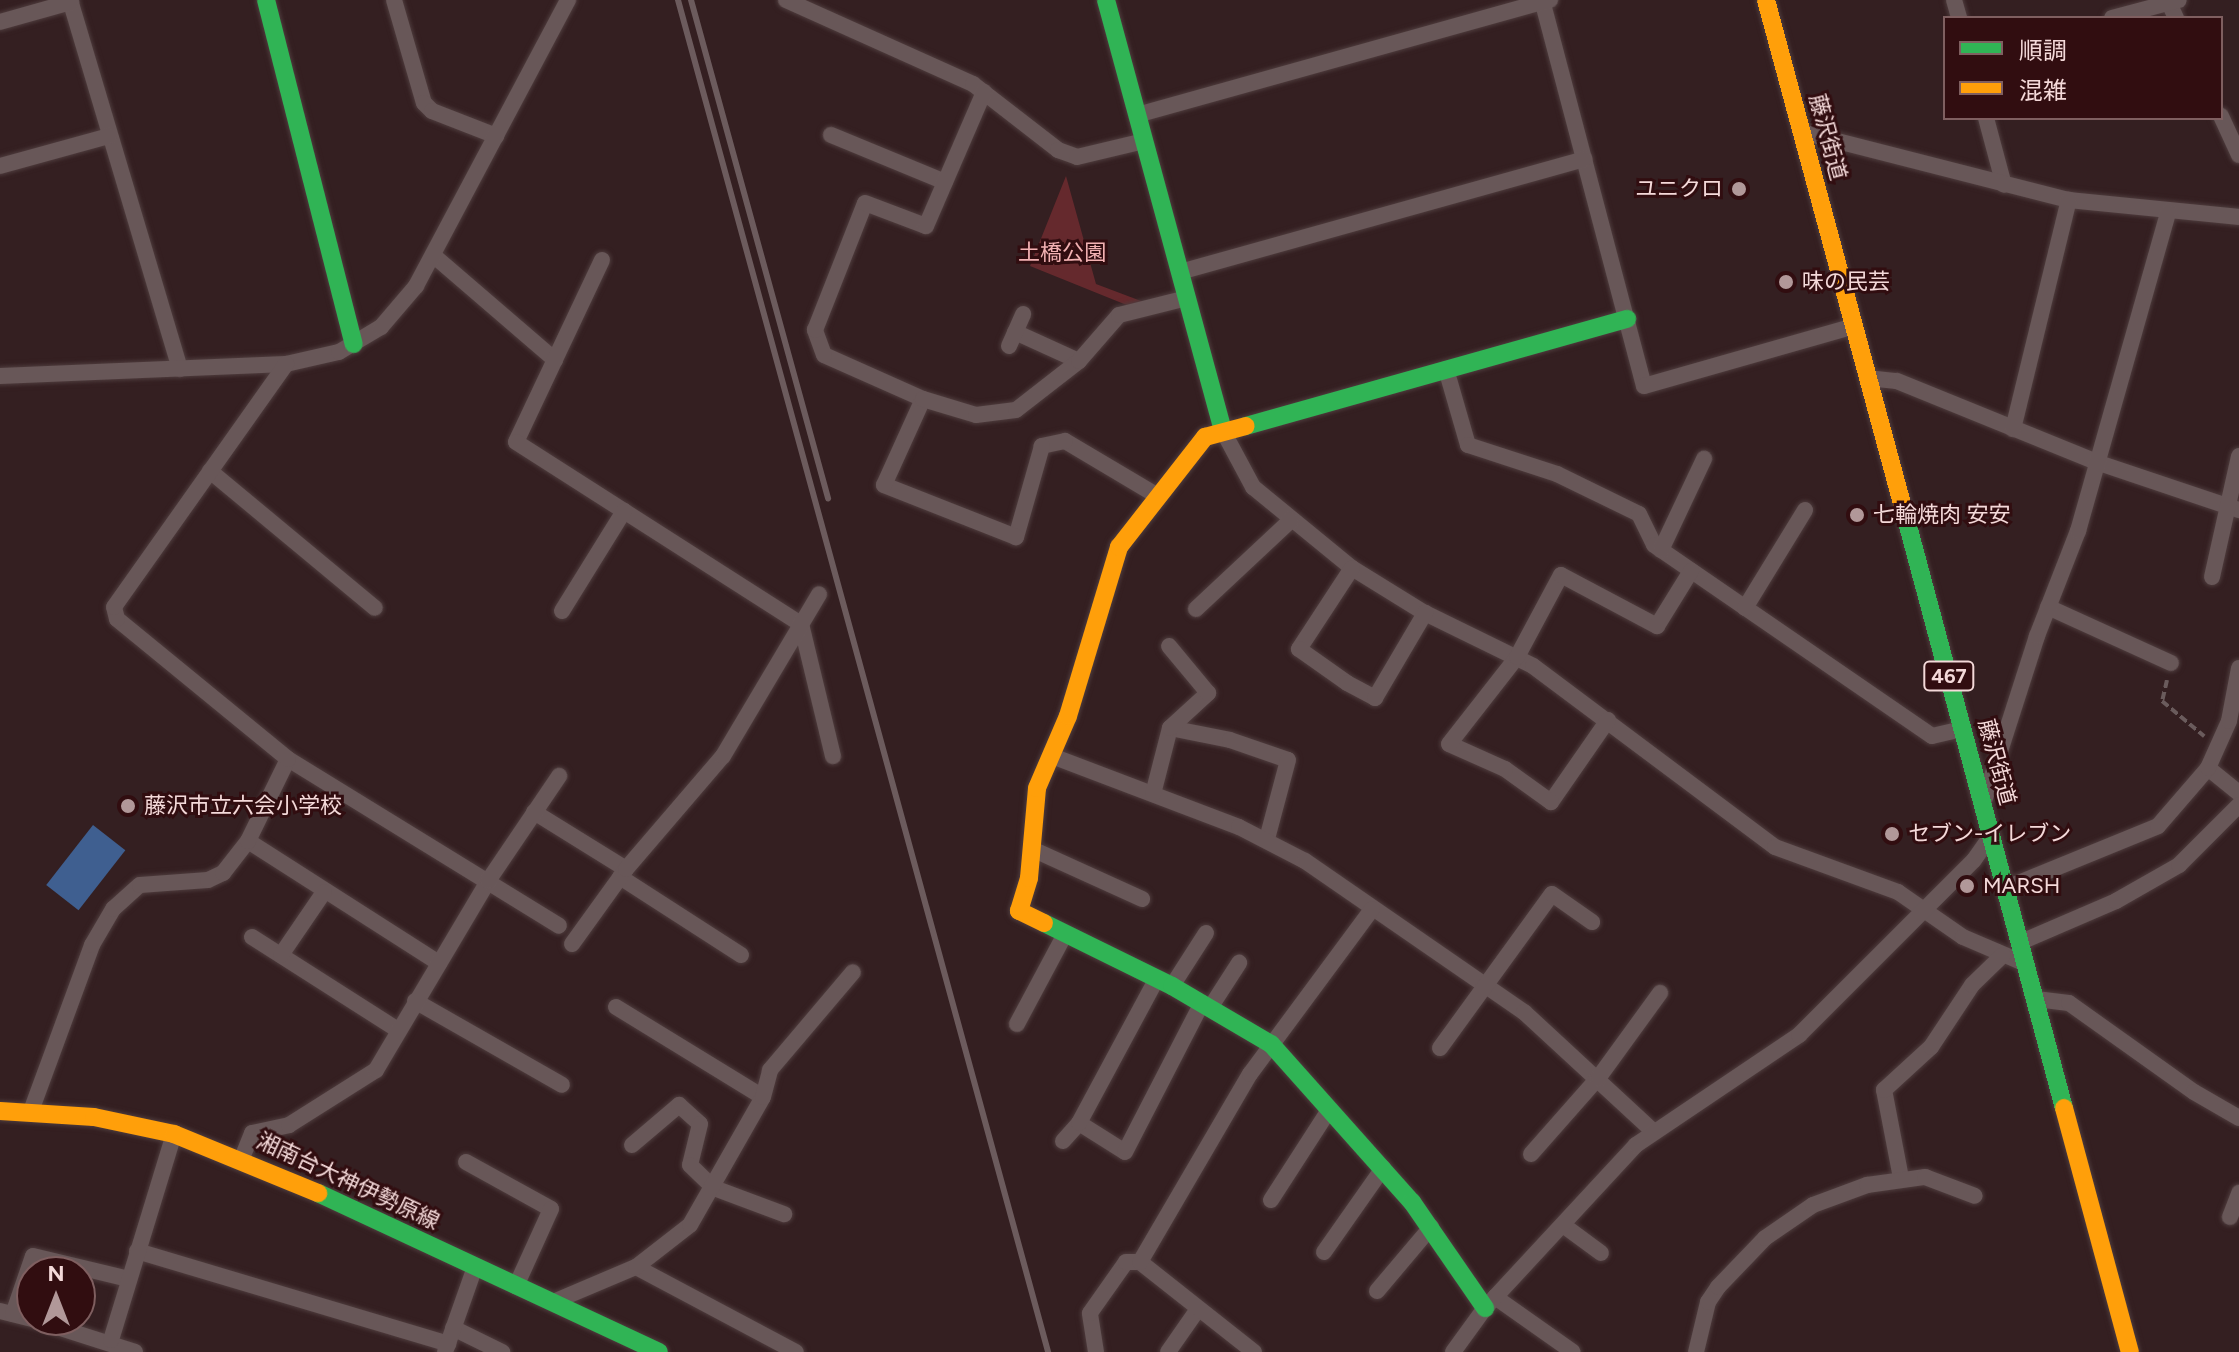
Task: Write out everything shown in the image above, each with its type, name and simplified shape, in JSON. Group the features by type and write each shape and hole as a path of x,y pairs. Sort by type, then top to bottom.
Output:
{"main road":[{"path":"266,0 354,344"},
{"path":"1106,0 1223,431"},
{"name":"藤沢街道","path":"1766,0 2130,1352"},
{"path":"1490,1303 1383,1168 1271,1044 1206,1005 1019,911 1032,849 1037,788 1068,716 1119,547 1156,495 1205,437 1627,319"},
{"name":"湘南台大神伊勢原線","path":"0,1111 31,1111 174,1134 242,1158 659,1352"}],"street":[{"path":"394,0 424,103 432,111 496,136"},
{"path":"0,376 286,364 354,344 398,309 433,255 568,0"},
{"path":"0,22 71,1 180,369"},
{"path":"792,1 984,92 1058,150 1077,157 1144,141"},
{"path":"1137,115 1545,1 1644,386 1854,326"},
{"path":"2123,16 2175,7"},
{"path":"984,92 926,226 865,203 815,330 824,355 923,399 976,415 1016,410 1079,361 1119,315 1187,298"},
{"path":"1987,120 2004,185"},
{"path":"2223,120 2239,155"},
{"path":"1802,132 1829,135 2004,185 2069,200 2239,217"},
{"path":"831,135 945,182"},
{"path":"0,166 109,136"},
{"path":"1180,272 1584,159"},
{"path":"2013,429 2069,200"},
{"path":"1983,805 2099,463 2168,212"},
{"path":"433,255 555,360"},
{"path":"602,260 516,442 801,624 833,756"},
{"path":"1023,314 1012,339 1079,361"},
{"path":"286,364 114,607 117,619 288,759 559,926"},
{"path":"1446,369 1468,445 1557,474 1639,514 1661,550 1932,736 1963,729"},
{"path":"1867,378 1897,381 2099,463 2233,508"},
{"path":"923,399 884,485 1016,537 1042,446 1065,441 1156,495"},
{"path":"1223,431 1248,480 1291,520 1352,568 1425,613 1517,657 1608,720 1775,847 1898,892 1963,937 2027,964"},
{"path":"2212,577 2233,508 2239,456"},
{"path":"1661,550 1704,459"},
{"path":"210,471 375,608"},
{"path":"1745,608 1805,510"},
{"path":"562,611 624,511"},
{"path":"1779,517 1795,526"},
{"path":"1196,609 1291,520"},
{"path":"1352,568 1299,649 1347,683 1375,698 1425,613"},
{"path":"1608,720 1551,802 1505,769 1449,744 1517,657 1561,575 1657,626 1691,571"},
{"path":"572,944 623,873 723,756 819,594"},
{"path":"2048,607 2171,663"},
{"path":"1153,794 1170,728 1208,693 1169,646"},
{"path":"2004,889 2158,826 2208,768 2219,748 2239,670"},
{"path":"1170,728 1230,740 1288,760 1267,839"},
{"path":"1052,756 1267,839 1560,1040 1654,1132"},
{"path":"31,1111 92,945 113,909 125,894 148,882 208,880 223,873 248,841 288,759"},
{"path":"2208,768 2239,793"},
{"path":"242,1158 252,1133 289,1125 376,1070 488,881 559,776"},
{"path":"2021,942 2116,901 2179,865 2239,805"},
{"path":"534,812 741,955"},
{"path":"1453,1352 1490,1303 1620,1160 1654,1132 1799,1035 1926,909 1992,835"},
{"path":"248,841 439,963"},
{"path":"1032,849 1142,899"},
{"path":"1107,883 1114,867"},
{"path":"281,955 324,892"},
{"path":"1440,1048 1552,894 1592,922"},
{"path":"1140,1262 1271,1044 1372,909"},
{"path":"1063,1141 1079,1123 1164,983 1206,933"},
{"path":"1017,1024 1065,934"},
{"path":"252,937 398,1030"},
{"path":"1901,1178 1884,1090 1931,1047 1972,985 2003,955"},
{"path":"1079,1123 1125,1152 1206,1005 1239,963"},
{"path":"553,1302 636,1267 690,1225 714,1188 763,1097 770,1070 853,972"},
{"path":"1531,1154 1599,1077 1660,993"},
{"path":"2036,999 2069,1003 2194,1092 2239,1118"},
{"path":"415,1001 562,1085"},
{"path":"616,1007 763,1097"},
{"path":"632,1145 679,1105 700,1124 690,1165 714,1188 784,1214"},
{"path":"1271,1200 1329,1110"},
{"path":"111,1340 174,1134"},
{"path":"466,1162 551,1209 516,1286"},
{"path":"1324,1252 1383,1168"},
{"path":"1696,1352 1713,1294 1765,1238 1813,1205 1901,1178 1940,1179 1975,1196"},
{"path":"2230,1217 2239,1193"},
{"path":"1563,1225 1601,1253"},
{"path":"1377,1291 1431,1227"},
{"path":"137,1251 449,1342 502,1352"},
{"path":"6,1312 33,1256 129,1279"},
{"path":"1096,1352 1090,1313 1126,1262 1140,1262 1254,1352"},
{"path":"449,1342 475,1267"},
{"path":"636,1267 796,1352"},
{"path":"1490,1303 1573,1352"},
{"path":"1168,1352 1198,1309"},
{"path":"96,1336 135,1352"}],"path":[{"path":"2171,663 2162,701 2219,748"}],"green space":[{"name":"土橋公園","path":"1066,176 1096,284 1149,304 1134,308 1030,266"}],"water":[{"path":"93,825 125,850 79,910 46,885"}],"railway":[{"path":"678,0 1048,1352"},
{"path":"691,0 828,498"}],"traffic: fast":[{"path":"266,0 354,344"},
{"path":"1106,0 1223,431"},
{"path":"1246,426 1627,319"},
{"path":"1904,511 2064,1108"},
{"path":"1044,923 1172,986 1271,1044 1412,1202 1485,1308"},
{"path":"318,1193 659,1352"}],"traffic: slow":[{"path":"1766,0 1904,511"},
{"path":"1044,923 1019,911 1029,878 1037,788 1068,716 1119,547 1205,437 1246,426"},
{"path":"2064,1108 2130,1352"},
{"path":"0,1111 94,1117 174,1134 318,1193"}],"place":[{"name":"ユニクロ","path":"1739,189"},
{"name":"味の民芸","path":"1786,282"},
{"name":"七輪焼肉 安安","path":"1857,515"},
{"name":"藤沢市立六会小学校","path":"128,806"},
{"name":"セブン-イレブン","path":"1892,834"},
{"name":"MARSH","path":"1967,886"}]}
